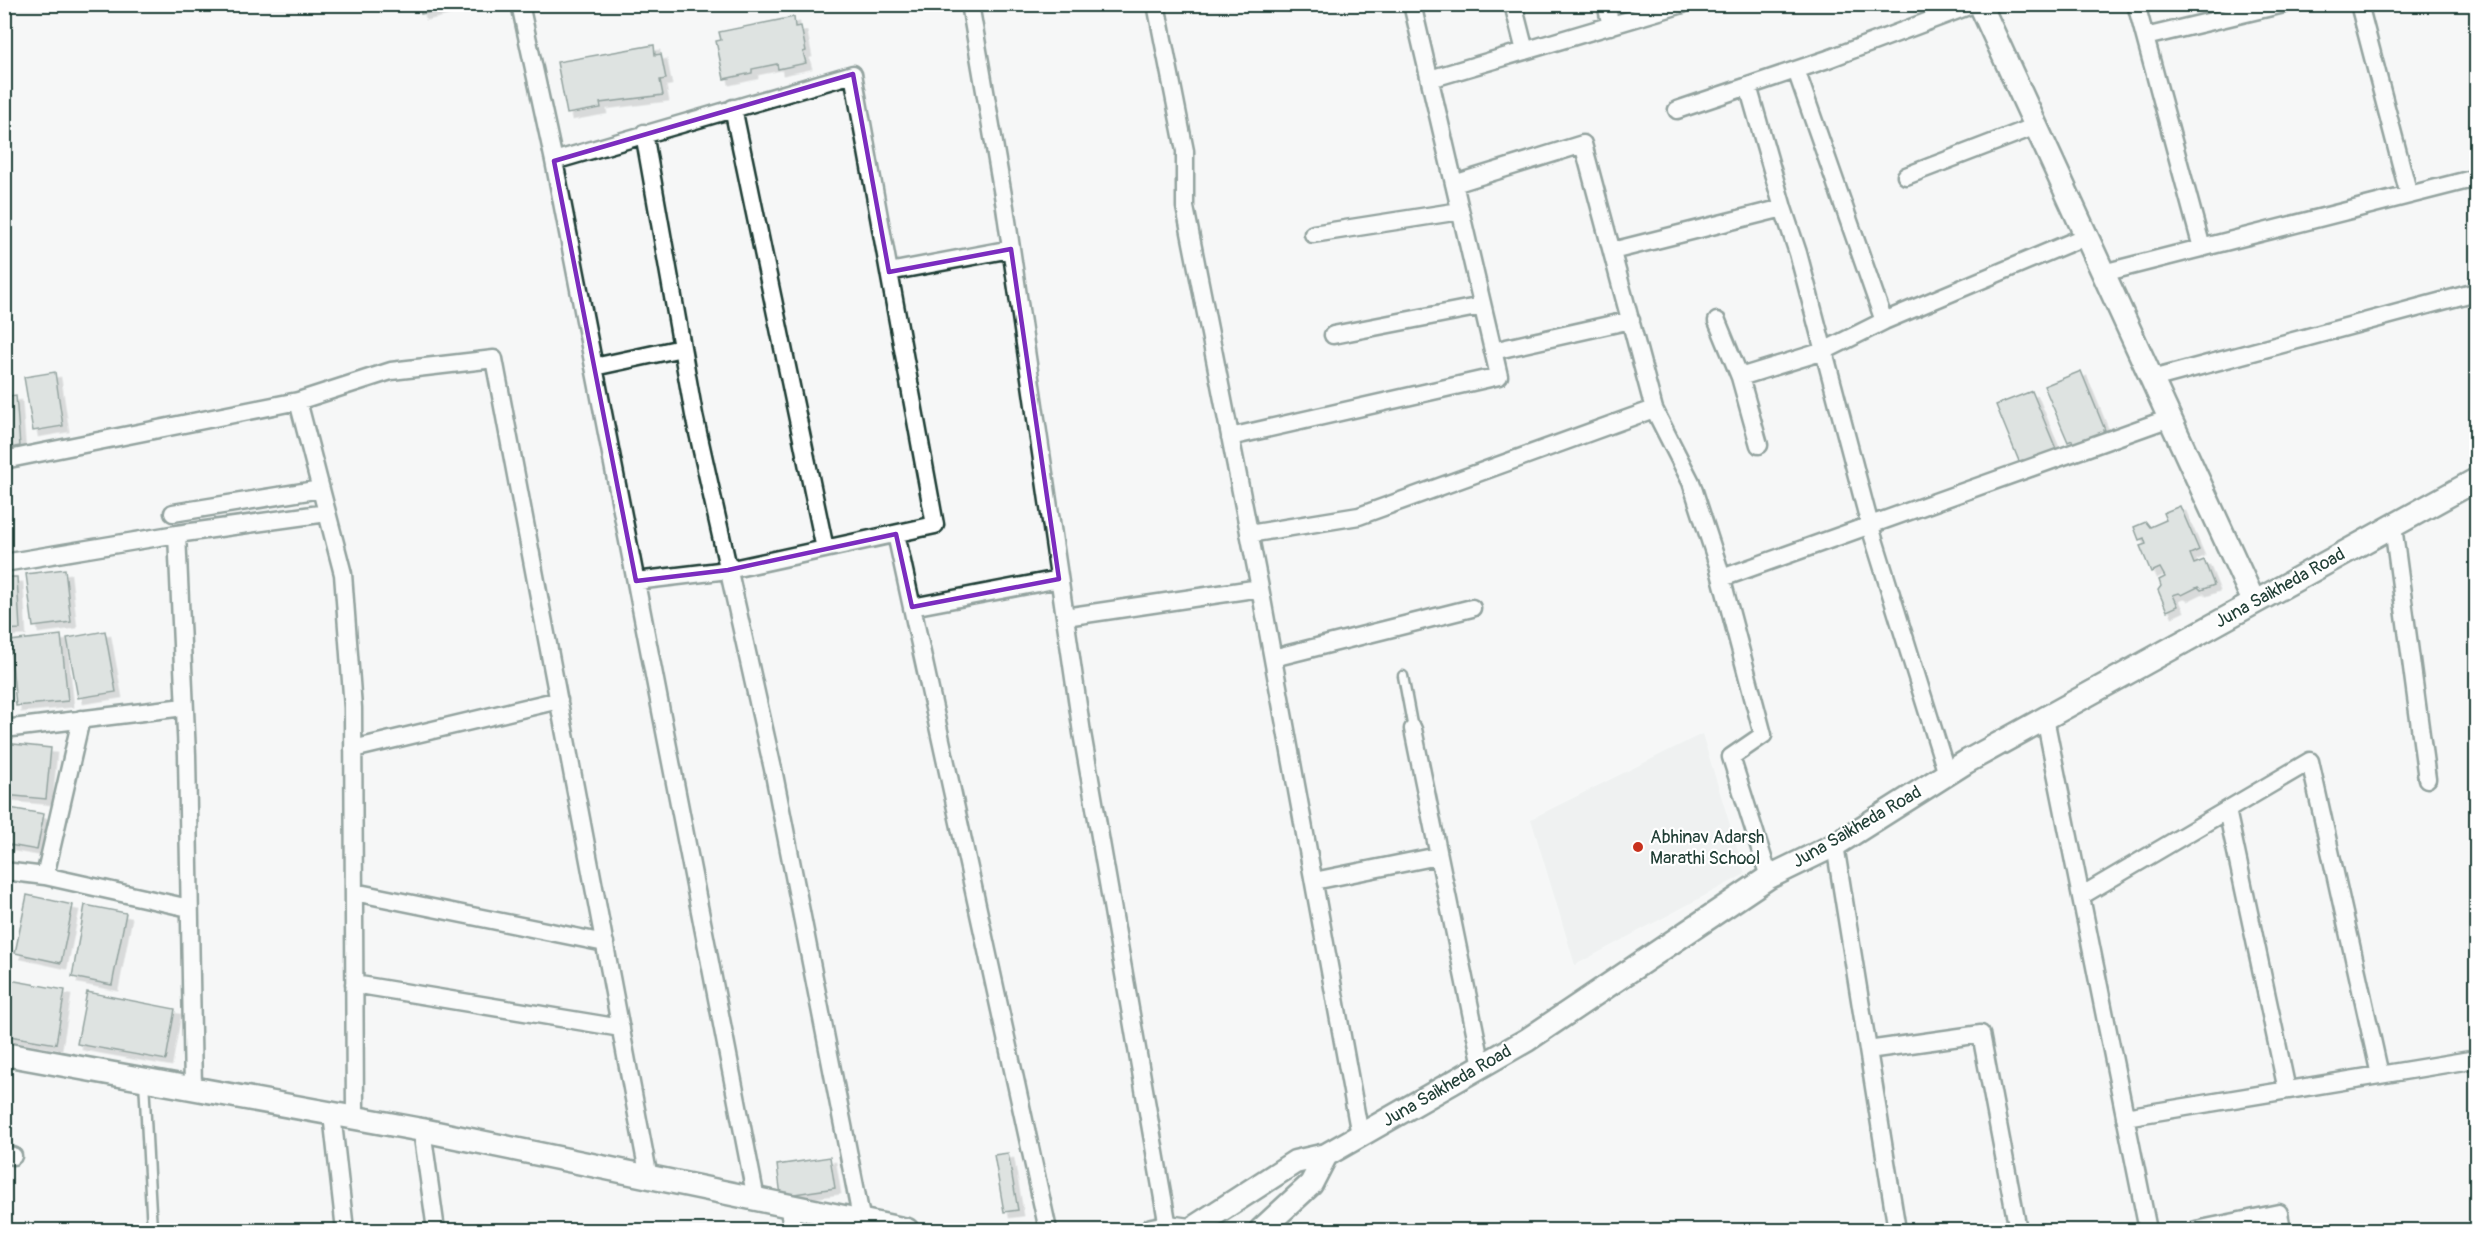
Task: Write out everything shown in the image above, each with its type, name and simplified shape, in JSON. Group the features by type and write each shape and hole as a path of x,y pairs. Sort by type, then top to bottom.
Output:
{"street":[{"path":"520,4 554,161 756,1199"},
{"path":"1156,4 1185,151 1185,207 1260,588 1360,1136"},
{"path":"1230,437 1499,376 1412,4"},
{"path":"1513,4 1525,51"},
{"path":"1606,4 1611,26"},
{"path":"1430,79 1683,4"},
{"path":"1677,110 1796,70 1974,4"},
{"path":"1980,4 2254,602"},
{"path":"2136,4 2202,248"},
{"path":"2145,37 2284,4"},
{"path":"2359,4 2409,195"},
{"path":"971,5 1011,249 1082,733 1175,1230"},
{"path":"1796,70 1884,321"},
{"path":"554,161 853,74 935,525 728,570 636,581"},
{"path":"1749,86 1783,208 1798,252 1870,525 1947,774"},
{"path":"733,108 825,549"},
{"path":"1906,176 2036,126"},
{"path":"644,133 682,348 775,781 862,1222"},
{"path":"1454,184 1583,144 1654,409 1691,482 1722,578 1763,735 1731,757 1769,877"},
{"path":"2103,273 2476,178"},
{"path":"1612,251 1783,208"},
{"path":"1312,234 1460,211"},
{"path":"1740,376 1824,351 1884,321 2086,236"},
{"path":"889,272 1011,249"},
{"path":"2152,380 2476,292"},
{"path":"1333,335 1482,306"},
{"path":"1493,351 1630,320"},
{"path":"1717,321 1740,376 1760,445"},
{"path":"594,367 682,348"},
{"path":"4,460 298,400 391,371 494,358 649,1178"},
{"path":"298,400 343,574 353,708 355,1118"},
{"path":"1249,534 1359,516 1654,409"},
{"path":"1722,578 2170,418"},
{"name":"Juna Saikheda Road","path":"1175,1230 1295,1162 1326,1155 1482,1066 1527,1040 1769,877 1835,845 1947,774 2045,718 2476,480"},
{"path":"173,513 321,489"},
{"path":"4,563 177,534 327,513"},
{"path":"2393,526 2427,778"},
{"path":"177,534 184,707 193,1089"},
{"path":"896,534 1048,1230"},
{"path":"912,607 1059,579"},
{"path":"1065,617 1260,588"},
{"path":"1273,658 1472,608"},
{"path":"353,749 559,700"},
{"path":"4,729 184,707"},
{"path":"2045,718 2148,1230"},
{"path":"45,876 81,719"},
{"path":"1413,729 1482,1066"},
{"path":"2081,896 2310,761 2380,1075"},
{"path":"2227,810 2287,1090"},
{"path":"1835,845 1897,1230"},
{"path":"1314,881 1438,856"},
{"path":"4,871 45,876 189,908"},
{"path":"354,892 605,943"},
{"path":"354,984 621,1028"},
{"path":"1868,1050 1981,1034 2018,1230"},
{"path":"4,1054 422,1131 907,1230"},
{"path":"2125,1117 2476,1059"},
{"path":"332,1114 345,1230"},
{"path":"422,1131 436,1230"},
{"path":"1268,1227 1311,1184 1326,1155"},
{"path":"788,1206 793,1230"},
{"path":"2196,1230 2279,1214 2282,1230"}],"lane":[{"path":"1403,676 1413,729"},
{"path":"144,1080 152,1230"}],"highlighted area":[{"path":"853,74 889,272 1011,249 1059,579 912,607 896,534 728,570 636,581 554,161"}],"shaded area":[{"name":"Abhinav Adarsh Marathi School","path":"1702,734 1745,874 1575,965 1531,819"}],"building":[{"path":"419,4 467,4 421,14"},
{"path":"794,17 795,27 801,26 806,63 778,69 777,64 752,69 752,73 724,79 716,41 721,40 719,32"},
{"path":"654,45 655,55 661,54 666,79 660,80 663,95 600,103 601,108 567,114 557,62"},
{"path":"2081,371 2105,434 2074,447 2072,440 2068,442 2044,386"},
{"path":"55,372 63,426 33,431 24,377"},
{"path":"2032,391 2056,454 2026,467 2023,460 2019,461 1996,405"},
{"path":"16,395 20,446 4,449 4,397"},
{"path":"2180,506 2199,550 2190,554 2194,564 2204,560 2214,585 2201,590 2198,587 2182,595 2179,593 2173,595 2178,606 2167,611 2158,590 2161,586 2159,580 2165,577 2160,568 2151,572 2140,546 2146,544 2144,538 2139,540 2134,527 2146,522 2150,527 2166,520 2163,513"},
{"path":"65,569 71,622 33,627 26,574"},
{"path":"4,577 17,577 20,629 4,630"},
{"path":"105,631 116,692 78,698 67,638"},
{"path":"61,635 68,701 16,706 10,641"},
{"path":"4,743 51,748 46,799 4,795"},
{"path":"4,807 44,814 37,850 4,844"},
{"path":"27,895 73,905 61,963 15,953"},
{"path":"85,905 126,913 112,985 72,977"},
{"path":"4,979 65,990 56,1044 4,1035"},
{"path":"87,992 175,1009 166,1060 77,1044"},
{"path":"1008,1153 1018,1210 1004,1212 994,1155"},
{"path":"830,1157 835,1188 781,1196 777,1165"}],"place":[{"name":"Abhinav Adarsh Marathi School","path":"1638,847"}]}
